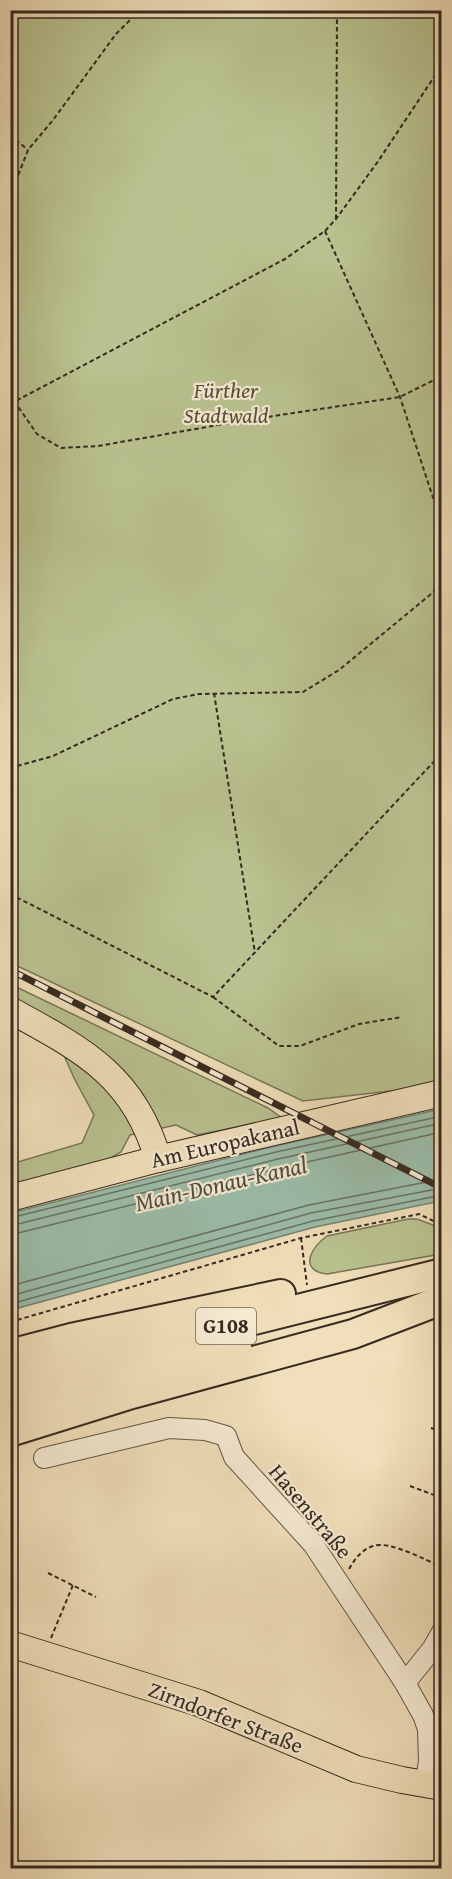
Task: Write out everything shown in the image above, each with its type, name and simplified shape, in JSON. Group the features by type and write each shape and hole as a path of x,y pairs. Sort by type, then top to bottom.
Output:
{"highway":[{"path":"10,1354 71,1338 307,1288 411,1269 441,1271"},
{"name":"G108","path":"10,1381 441,1271"},
{"path":"10,1432 132,1394 353,1334 440,1301"},
{"name":"G108","path":"10,1405 262,1339 440,1301"}],"main road":[{"path":"10,1010 73,1045 98,1063 121,1085 143,1118 158,1159"},
{"name":"Am Europakanal","path":"10,1198 158,1159 441,1093"},
{"name":"Zirndorfer Straße","path":"10,1644 199,1702 356,1769 433,1786"}],"street":[{"name":"Hasenstraße","path":"44,1458 169,1428 205,1430 226,1436 234,1457 313,1544 405,1683 423,1715 428,1730 429,1762 433,1786"},
{"path":"405,1683 433,1648 441,1632"}],"path":[{"path":"10,196 28,150 116,34 140,10"},
{"path":"336,219 337,10"},
{"path":"10,404 285,259 325,231 379,160 441,65"},
{"path":"10,135 28,150"},
{"path":"325,231 400,397 441,525"},
{"path":"10,395 37,434 61,448 98,446 247,420 400,397 441,376"},
{"path":"10,768 53,756 173,699 214,693 303,692 339,670 441,585"},
{"path":"214,693 255,953"},
{"path":"213,997 441,753"},
{"path":"10,894 213,997 279,1046 300,1046 359,1024 402,1017"},
{"path":"10,1322 301,1238 419,1214 441,1224"},
{"path":"301,1238 307,1288"},
{"path":"430,1428 441,1432"},
{"path":"410,1486 441,1498"},
{"path":"339,1584 358,1555 374,1545 392,1546 441,1567"},
{"path":"48,1573 96,1597"},
{"path":"47,1656 54,1628 73,1585"}],"green space":[{"name":"Fürther Stadtwald","path":"11,11 441,11 441,1085 406,1094 399,1090 303,1101 11,963"},
{"path":"10,984 268,1108 282,1118 197,1135 176,1125 130,1135 121,1152 100,1164 11,1190 11,1164 82,1143 94,1115 75,1080 48,1020 11,999"},
{"path":"417,1219 441,1228 441,1254 327,1274 318,1272 310,1264 312,1252 327,1236"}],"water":[{"name":"Main-Donau-Kanal","path":"441,1109 441,1201 315,1227 11,1310 11,1213 275,1146"}],"railway":[{"path":"10,970 442,1188"}]}
